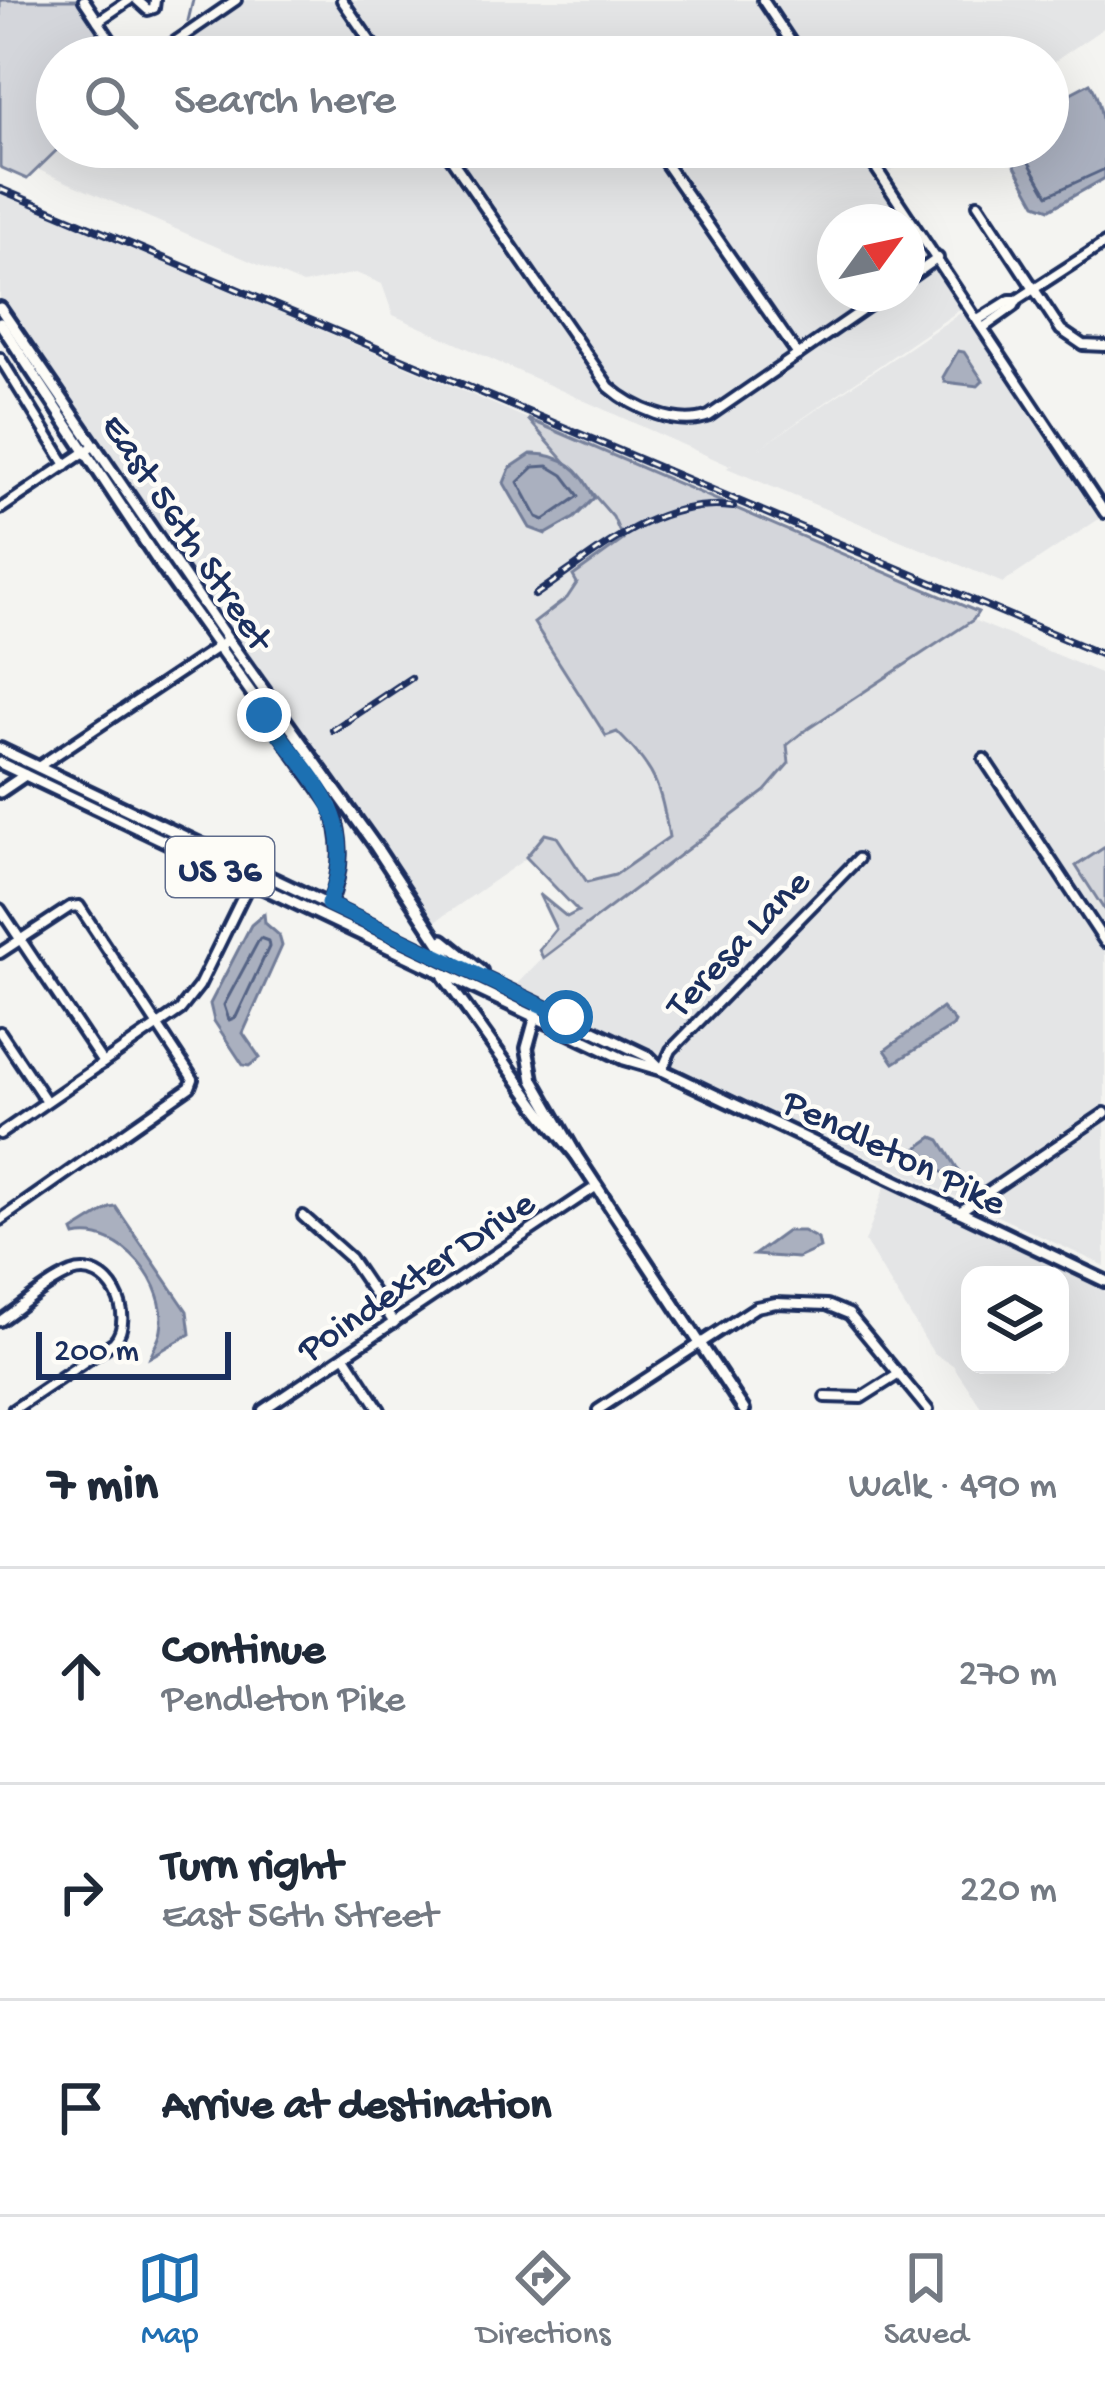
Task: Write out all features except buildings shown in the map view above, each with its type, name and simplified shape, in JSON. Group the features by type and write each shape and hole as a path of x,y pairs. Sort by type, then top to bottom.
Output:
{"main road":[{"name":"East 56th Street","path":"0,308 452,964"},
{"name":"East 56th Street","path":"0,323 217,647 331,805 341,850 328,904"},
{"name":"Pendleton Pike","path":"0,748 650,1057 662,1070"},
{"name":"Pendleton Pike","path":"0,763 1105,1281"},
{"path":"0,792 38,767"},
{"path":"427,922 464,960 505,988"},
{"path":"440,971 539,1111 576,1155"},
{"path":"540,1005 527,1048 533,1080 576,1155 744,1410"}],"street":[{"path":"84,0 108,36"},
{"path":"98,21 133,0 148,10 154,8 154,0"},
{"path":"183,36 236,0"},
{"path":"342,0 367,36"},
{"path":"763,0 787,36"},
{"path":"458,168 613,390 682,421 700,419 720,408 860,312"},
{"path":"669,168 798,355"},
{"path":"876,168 1105,513"},
{"path":"978,203 1069,338 1087,346 1105,346"},
{"path":"980,324 1010,300 1017,300 1105,243"},
{"path":"925,267 938,258"},
{"path":"0,358 66,465"},
{"path":"0,386 13,378"},
{"path":"0,509 95,445"},
{"path":"38,767 228,640"},
{"path":"983,759 1105,942"},
{"name":"Teresa Lane","path":"662,1070 669,1052 857,859"},
{"path":"0,1134 183,1007 199,986 250,882"},
{"path":"0,953 75,905 81,908 192,1076 190,1087 0,1220"},
{"path":"0,909 103,1063"},
{"path":"0,1033 46,1101"},
{"path":"958,1212 1105,1114"},
{"name":"Poindexter Drive","path":"263,1410 597,1186"},
{"path":"303,1216 350,1258 394,1323"},
{"path":"0,1321 75,1272 93,1273 108,1284 125,1314 119,1337 13,1410"},
{"path":"598,1410 756,1307 776,1303 832,1306 854,1318 928,1410"},
{"path":"345,1356 380,1410"},
{"path":"825,1397 861,1398 899,1374"}],"shaded area":[{"path":"0,0 83,0 108,36 36,36 38,168 27,179 0,167"},
{"path":"246,0 755,0 780,36 194,36"},
{"path":"765,0 1105,0 1105,27 1069,52 1069,36 790,36"},
{"path":"36,158 36,168 869,168 894,204 817,204 817,312 925,312 925,250 964,307 758,449 962,312 1099,519 1003,583 727,468 732,464 393,315 382,284 356,273 303,284 25,164"},
{"path":"0,192 528,419 613,517 623,540 574,575 577,583 567,598 534,623 605,736 616,732 654,776 663,793 669,838 615,875 587,882 557,837 433,923 0,299"},
{"path":"528,419 978,612 973,620 803,732 787,745 789,763 765,791 543,958 539,950 556,929 539,894 567,917 578,911 526,857 545,834 557,837 587,882 615,875 669,837 659,791 648,768 617,732 606,736 534,623 567,598 577,583 573,576 623,540 613,517"},
{"path":"973,620 1105,675 1105,1266 514,987 547,953 737,813 787,745 803,732"},
{"path":"1105,847 1105,911 1076,866"},
{"path":"885,1186 1054,1266 961,1266 961,1374 1069,1374 1069,1273 1105,1290 1105,1410 983,1410 953,1365 934,1354 865,1242"}],"water":[{"path":"1090,83 1095,92 1105,178 1050,209 1036,204 1016,168 1069,168 1069,94"},
{"path":"958,351 964,352 983,381 978,386 945,382 943,377"},
{"path":"531,454 570,465 594,498 574,518 546,534 530,528 504,483 510,468"},
{"path":"264,914 282,946 243,1033 260,1058 249,1066 243,1065 214,1021 210,1004 251,925"},
{"path":"942,1008 955,1022 953,1026 894,1063 885,1050"},
{"path":"933,1137 940,1140 962,1176 959,1181 909,1154"},
{"path":"116,1207 187,1311 190,1334 150,1357 162,1313 150,1278 125,1249 93,1235 75,1236 73,1231"},
{"path":"787,1231 803,1231 818,1239 820,1248 798,1258 754,1255"}],"waterway":[{"path":"188,21 193,0"}],"railway":[{"path":"0,189 1105,656"},
{"path":"535,595 652,520 705,506 733,507"},
{"path":"333,730 411,678"}],"route":[{"path":"264,715 331,805 341,837 341,864 328,904 566,1017"}]}
